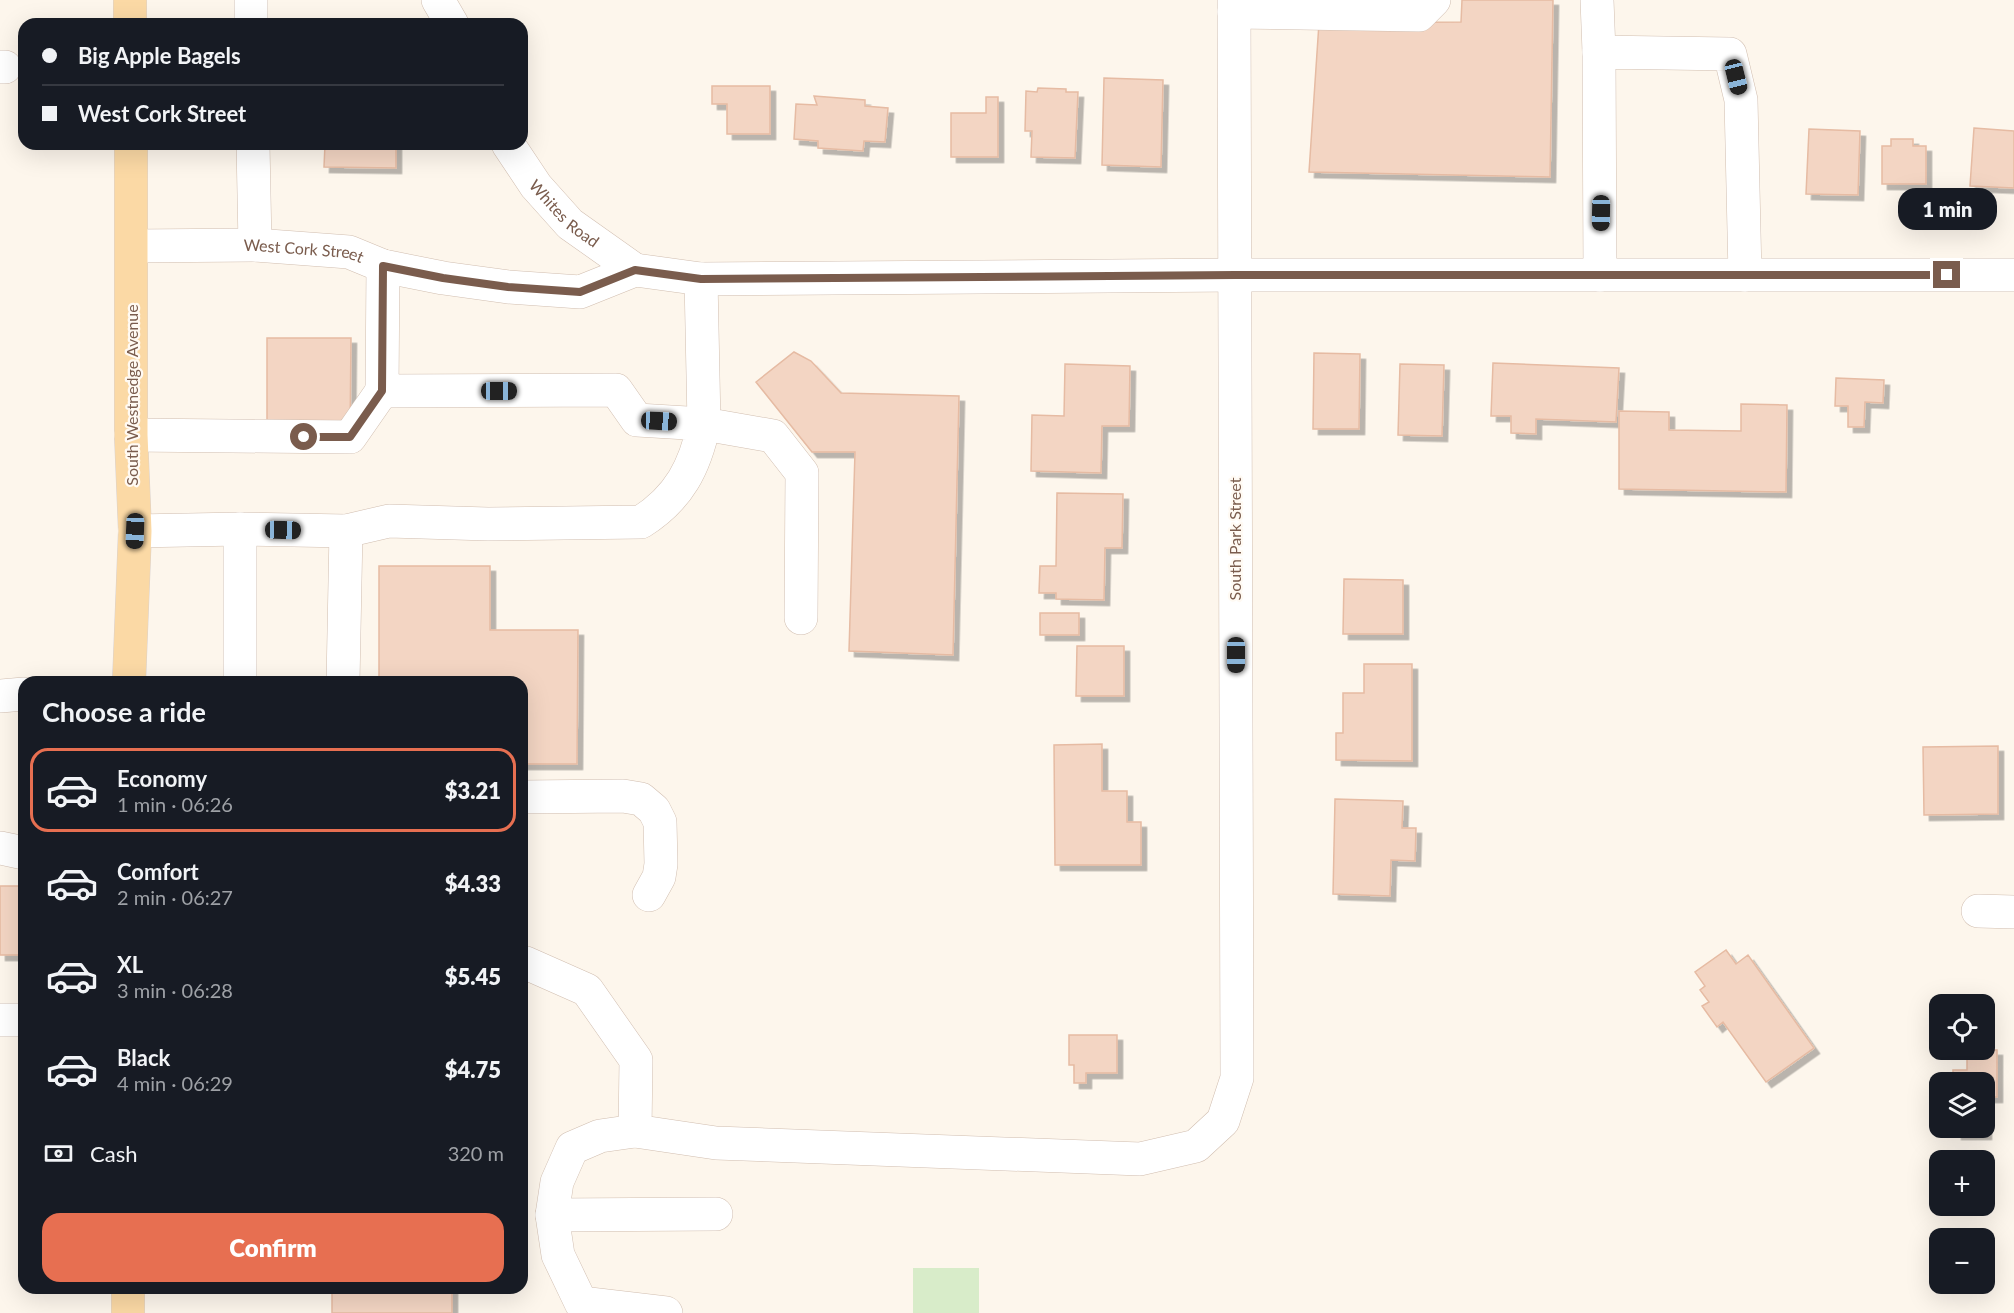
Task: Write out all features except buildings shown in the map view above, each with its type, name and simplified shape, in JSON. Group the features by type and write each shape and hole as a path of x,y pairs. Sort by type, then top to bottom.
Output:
{"main road":[{"path":"130,0 130,18"},
{"name":"South Westnedge Avenue","path":"129,676 135,531 131,435 131,150"},
{"path":"128,1294 128,1313"}],"street":[{"path":"251,0 251,18"},
{"path":"438,0 448,18"},
{"path":"1234,6 1419,15 1434,0"},
{"path":"1597,0 1600,275"},
{"name":"South Park Street","path":"552,1215 557,1182 572,1148 600,1136 634,1131 716,1143 1140,1159 1196,1146 1223,1121 1237,1078 1234,6"},
{"path":"1599,52 1730,54 1741,100 1745,275"},
{"path":"253,150 255,245"},
{"name":"Whites Road","path":"512,150 536,186 570,224 635,270"},
{"name":"West Cork Street","path":"132,246 255,245 349,252 383,266 443,278 508,287 580,292 635,270 701,279 1235,275 2014,275"},
{"path":"131,435 350,437 382,391 383,266"},
{"path":"135,531 240,529 346,531 389,521 488,524 640,522 660,510 679,487 691,468 700,444 704,424 701,279"},
{"path":"382,391 616,390 637,420 704,424 773,436 802,472 801,618"},
{"path":"240,529 240,676"},
{"path":"343,676 346,531"},
{"path":"0,696 18,694"},
{"path":"528,797 623,796 641,800 654,810 660,822 661,864 659,877 649,895"},
{"path":"0,848 18,852"},
{"path":"1978,911 2014,912"},
{"path":"528,964 587,990 636,1060 634,1131"},
{"path":"0,1020 18,1020"},
{"path":"666,1313 581,1303 558,1255 552,1215 716,1214"}],"green space":[{"path":"913,1268 979,1268 979,1313 913,1313"}],"route":[{"path":"304,437 350,437 382,391 383,266 443,278 508,287 580,292 635,270 701,279 1235,275 1947,275"}]}
